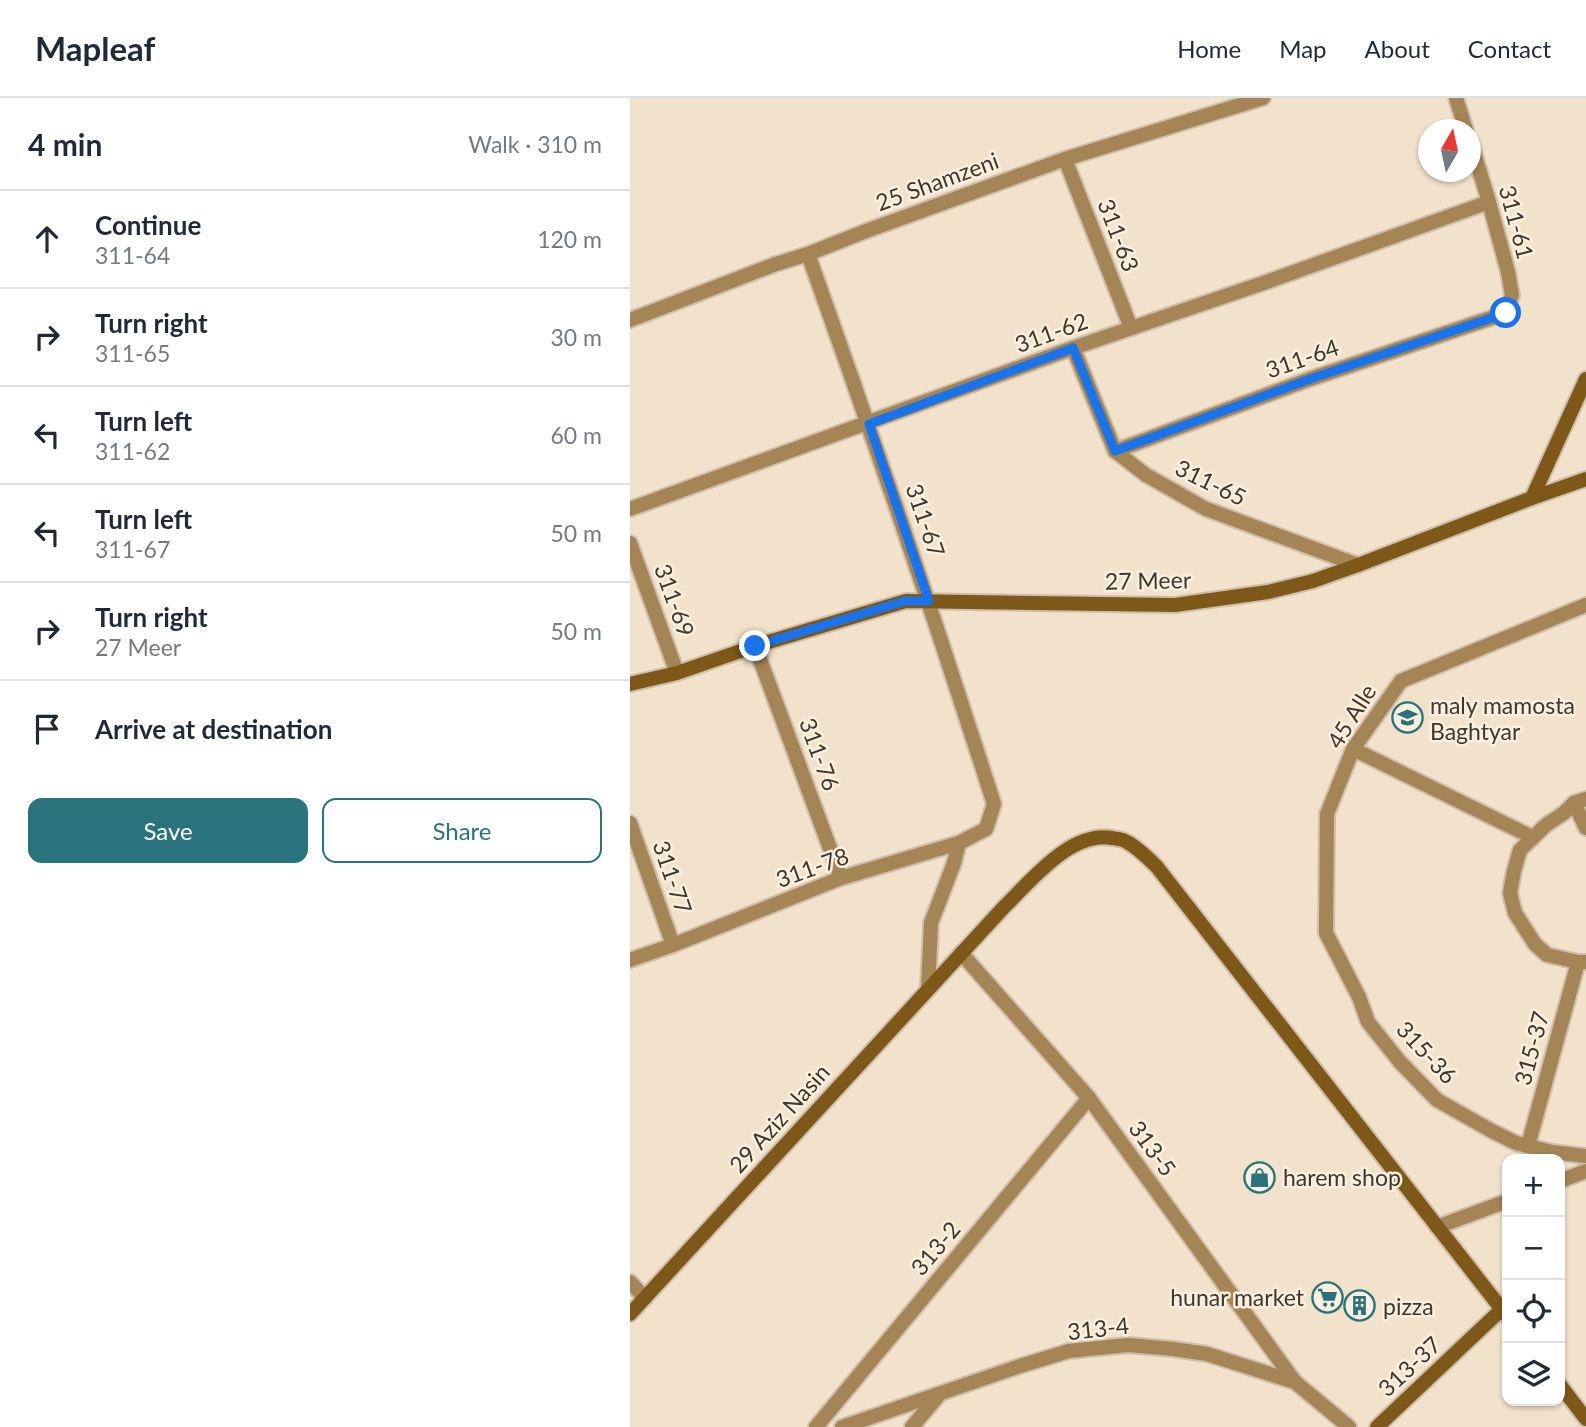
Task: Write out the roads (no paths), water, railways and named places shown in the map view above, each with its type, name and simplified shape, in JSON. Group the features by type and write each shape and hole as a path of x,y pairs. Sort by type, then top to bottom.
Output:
{"street":[{"name":"25 Shamzeni","path":"630,320 1065,159 1263,98"},
{"path":"1456,98 1463,119"},
{"name":"311-63","path":"1065,159 1131,328"},
{"name":"311-61","path":"1481,176 1508,272 1512,295 1506,313"},
{"name":"311-62","path":"630,509 1073,348 1489,202"},
{"name":"311-67","path":"808,254 929,601 994,804"},
{"name":"311-64","path":"1115,451 1310,379 1506,313"},
{"path":"1073,348 1115,451"},
{"path":"1532,498 1586,379"},
{"name":"311-65","path":"1115,451 1146,475 1206,509 1358,565"},
{"path":"1532,498 1586,480"},
{"name":"27 Meer","path":"630,684 677,673 755,646 905,601 1175,605 1268,592 1313,581 1358,565 1532,498"},
{"name":"311-69","path":"630,543 677,673"},
{"name":"45 Alle","path":"1326,933 1327,814 1353,749 1401,681 1586,605"},
{"name":"311-76","path":"755,646 841,878"},
{"path":"1353,749 1532,837"},
{"path":"1582,962 1547,954 1535,944 1515,913 1510,893 1520,850 1532,837 1580,801 1586,828"},
{"name":"311-78","path":"630,960 673,946 841,878 960,843 986,829 994,804"},
{"name":"311-77","path":"630,823 673,946"},
{"name":"29 Aziz Nasin","path":"630,1314 961,953 1049,862 1083,840 1105,837 1125,840 1157,867 1502,1309"},
{"path":"929,989 931,923 960,843"},
{"name":"315-36","path":"1326,933 1359,997 1368,1021 1400,1062 1437,1100 1516,1143 1552,1152 1586,1156"},
{"name":"313-5","path":"961,953 1089,1098 1295,1382"},
{"name":"315-37","path":"1528,1146 1582,962"},
{"name":"313-2","path":"816,1427 1089,1098"},
{"path":"1565,1179 1586,1171"},
{"path":"1437,1227 1502,1203"},
{"path":"630,1282 645,1298"},
{"name":"313-37","path":"1377,1427 1502,1316"},
{"name":"313-4","path":"842,1427 1069,1351 1128,1345 1207,1354 1295,1382 1349,1427"},
{"path":"1565,1389 1580,1402 1586,1419"},
{"path":"912,1427 939,1395"}],"place":[{"name":"maly mamosta Baghtyar","path":"1407,718"},
{"name":"harem shop","path":"1260,1177"},
{"name":"hunar market","path":"1327,1297"},
{"name":"pizza","path":"1360,1306"}]}
